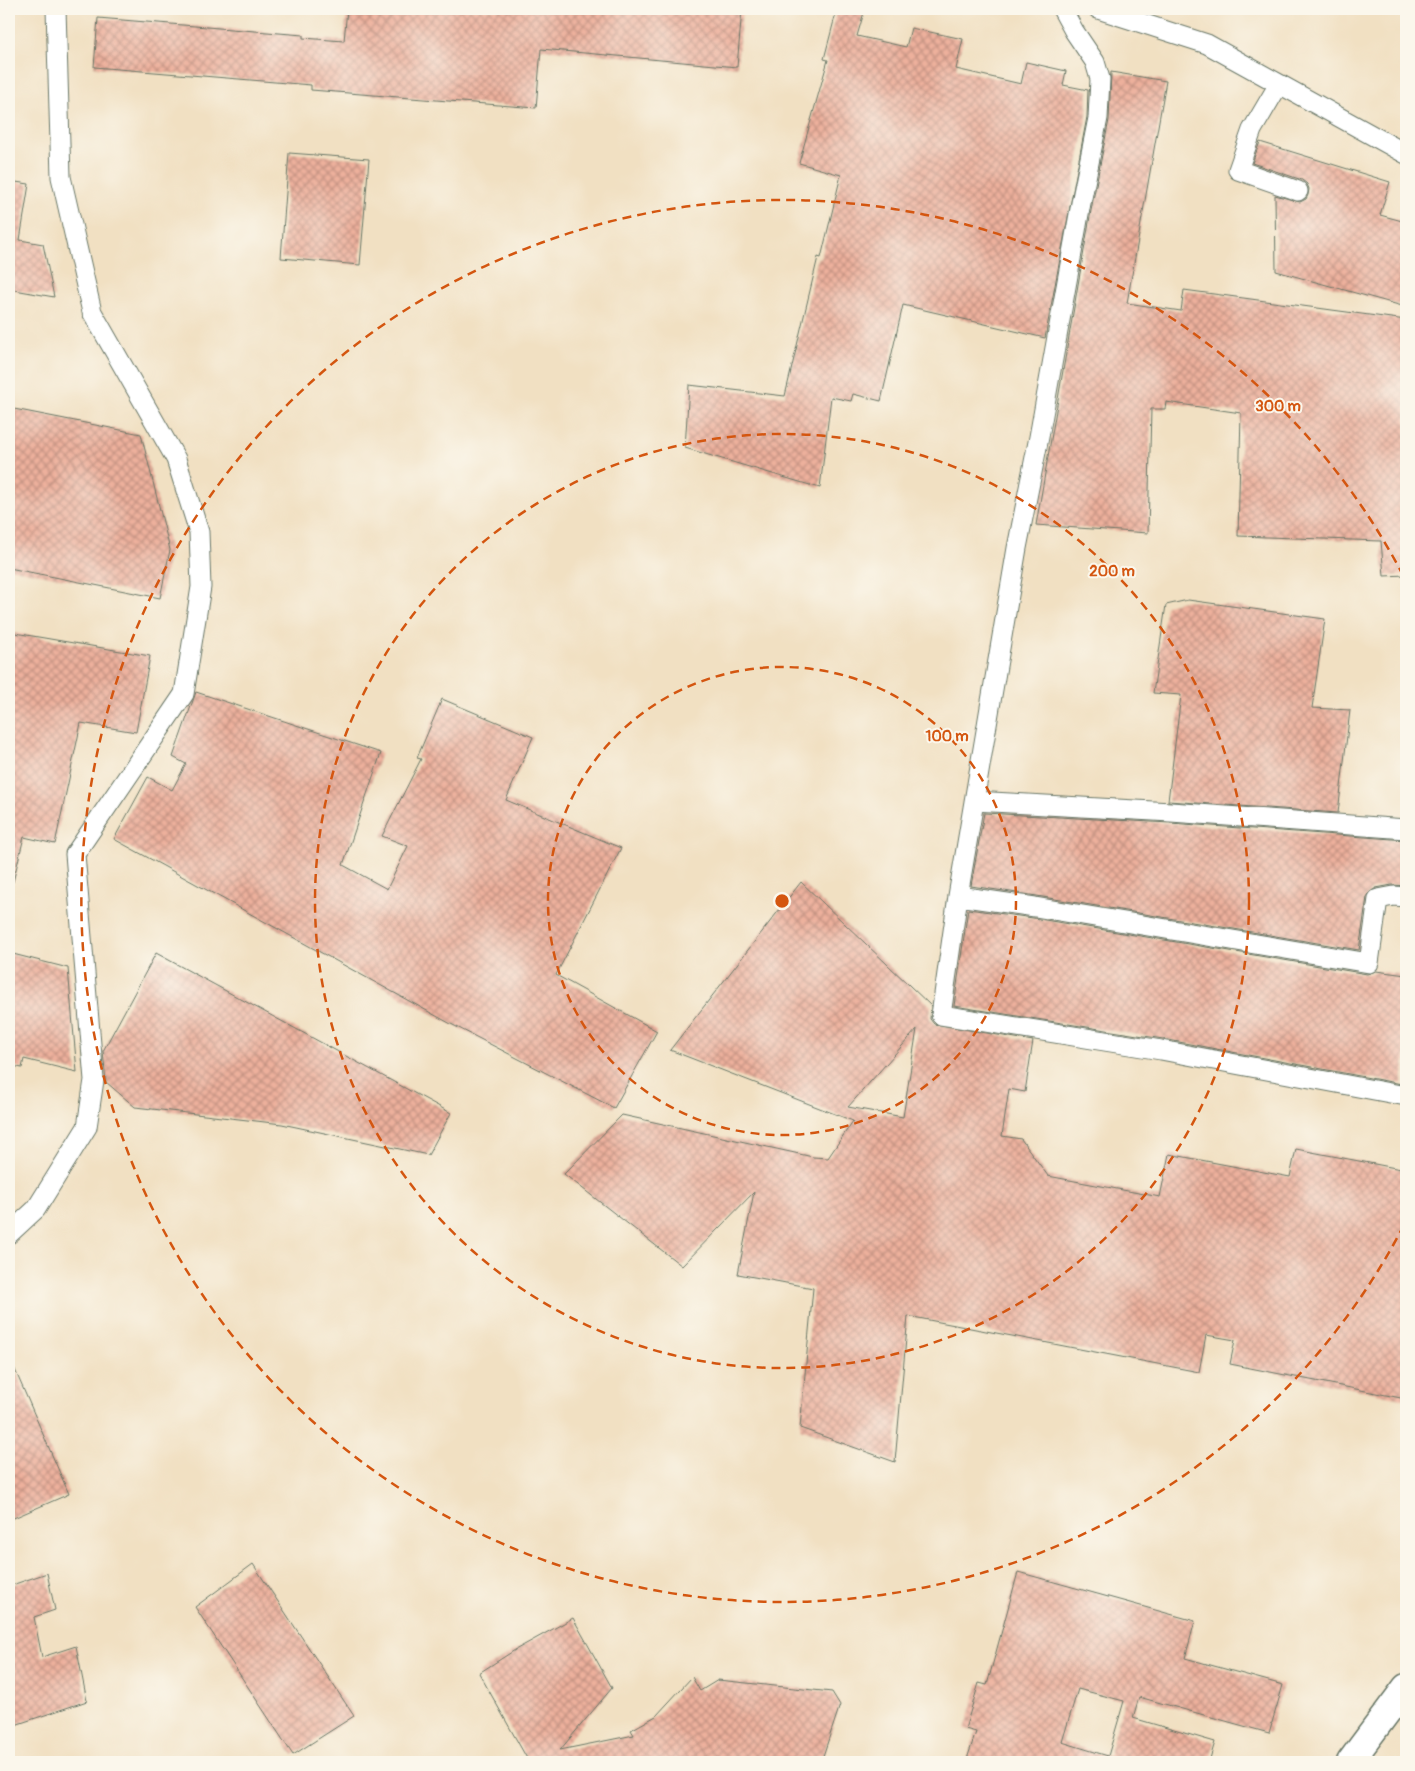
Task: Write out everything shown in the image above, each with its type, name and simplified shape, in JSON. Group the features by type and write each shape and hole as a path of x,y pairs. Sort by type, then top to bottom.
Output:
{"street":[{"path":"9,1234 36,1208 87,1127 94,1080 75,854 184,694 201,587 199,532 176,458 92,312 61,177 56,9"},
{"path":"1062,9 1095,62 1100,79 1098,118 1017,548 958,896 941,1015 1161,1050 1406,1096"},
{"path":"1098,9 1207,44 1406,154"},
{"path":"1279,84 1252,130 1238,170 1298,191"},
{"path":"974,801 1171,812 1406,829"},
{"path":"958,896 1035,907 1369,963 1378,898 1406,897"},
{"path":"1350,1762 1406,1687"}],"building":[{"path":"347,9 742,9 737,67 541,49 536,108 311,90 311,85 94,67 98,18 303,35 303,38 344,41"},
{"path":"837,9 865,9 857,36 906,47 911,28 963,39 956,69 1021,84 1026,62 1066,71 1063,85 1088,90 1087,117 1045,338 903,305 881,401 853,394 851,401 831,397 820,488 685,448 689,385 785,396 818,257 821,258 841,175 799,163 828,60 824,59"},
{"path":"1111,72 1166,81 1127,303 1181,311 1184,290 1406,320 1406,575 1384,576 1381,541 1238,536 1241,413 1166,402 1165,409 1151,409 1148,533 1036,525 1092,205 1109,120"},
{"path":"1260,142 1390,182 1380,215 1406,222 1406,307 1276,271 1275,195 1300,202 1306,199 1309,189 1302,180 1252,163"},
{"path":"289,153 369,159 360,265 281,258"},
{"path":"9,181 29,184 20,240 43,244 54,297 9,289"},
{"path":"9,408 141,434 170,550 160,598 9,568"},
{"path":"1188,600 1325,619 1312,708 1350,710 1338,813 1168,801 1181,695 1153,693 1166,605"},
{"path":"9,632 150,656 136,732 81,723 55,844 24,837 13,882 9,882"},
{"path":"196,692 381,753 343,865 387,889 408,846 382,836 421,759 417,758 442,699 533,737 506,800 621,848 556,975 657,1031 614,1108 451,1024 114,839 148,777 172,790 186,764 173,757"},
{"path":"984,813 1170,823 1406,840 1406,886 1392,885 1376,888 1370,892 1367,897 1359,950 971,886"},
{"path":"801,882 931,1006 930,1019 934,1024 1033,1041 1025,1092 1009,1089 1002,1136 1021,1139 1048,1176 1160,1197 1169,1154 1290,1177 1296,1149 1406,1170 1406,1399 1230,1364 1235,1340 1206,1335 1199,1372 908,1316 895,1462 800,1428 813,1288 738,1274 754,1192 682,1266 564,1174 622,1115 813,1157 828,1158 853,1121 670,1050","holes":["917,1029 903,1117 848,1107"]},
{"path":"968,909 1033,918 1367,974 1376,971 1406,975 1406,1050 1402,1084 1163,1039 954,1006"},
{"path":"9,953 68,968 77,1072 24,1059 22,1068 9,1065"},
{"path":"156,953 451,1113 428,1155 282,1124 135,1107 106,1082 103,1051"},
{"path":"9,1356 69,1494 9,1520"},
{"path":"253,1564 354,1716 293,1755 195,1607"},
{"path":"1018,1572 1195,1621 1185,1658 1283,1685 1269,1733 1139,1697 1133,1718 1215,1742 1209,1762 966,1762 976,1732 965,1729 979,1683 987,1685","holes":["1078,1689 1124,1701 1108,1756 1062,1742"]},
{"path":"47,1573 55,1610 34,1617 42,1657 76,1646 87,1701 9,1727 9,1586"},
{"path":"573,1618 612,1688 560,1750 634,1735 631,1730 656,1716 692,1677 700,1691 718,1680 832,1692 840,1705 821,1762 529,1762 479,1673 515,1650"}]}
